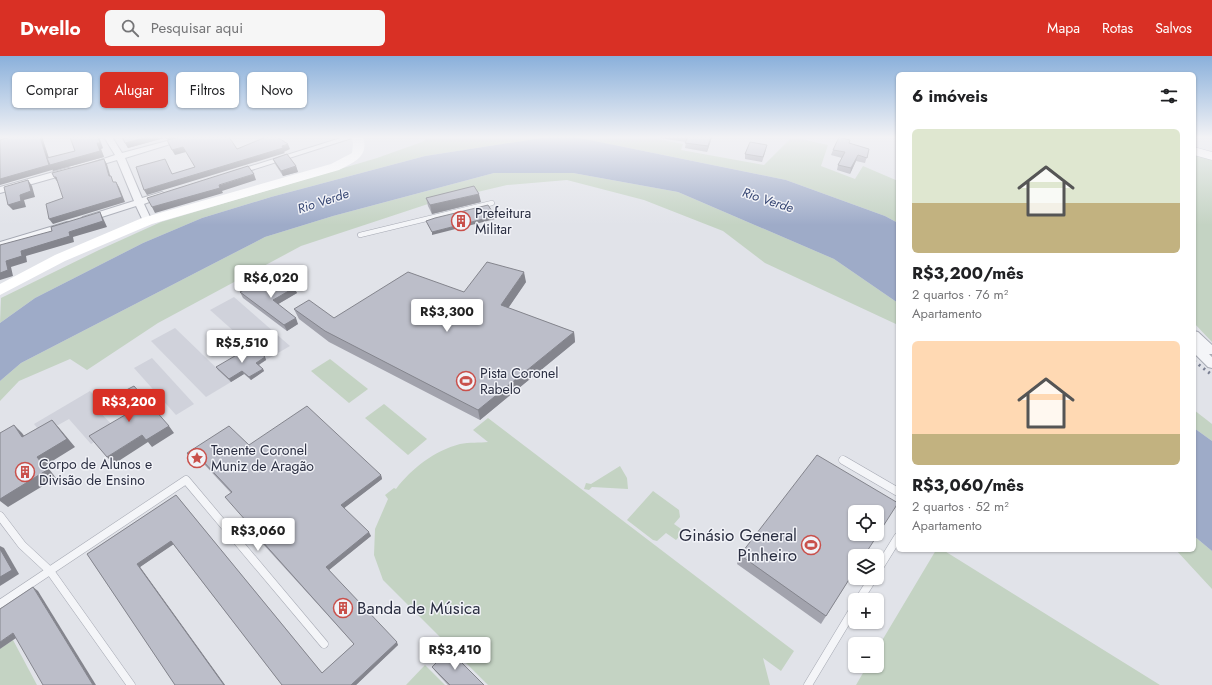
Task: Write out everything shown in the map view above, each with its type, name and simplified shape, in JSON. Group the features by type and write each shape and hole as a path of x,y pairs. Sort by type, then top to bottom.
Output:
{"main road":[{"path":"0,290 60,258 147,222 336,166"}],"street":[{"path":"0,190 84,166"},
{"path":"124,166 147,222"},
{"path":"222,177 257,166"},
{"path":"0,245 169,193"},
{"path":"1196,337 1212,352"},
{"path":"1196,348 1212,364"}],"lane":[{"path":"360,235 492,203"},
{"path":"843,460 896,491"},
{"path":"0,604 186,480 324,644"},
{"path":"0,516 22,545 50,571 131,685"},
{"path":"884,560 896,540"},
{"path":"808,685 848,619"}],"shaded area":[{"path":"234,297 290,346 266,360 210,310"},
{"path":"175,328 231,382 206,397 151,341"},
{"path":"152,358 194,404 176,415 134,368"},
{"path":"90,391 100,401 93,405 116,429 91,444 69,419 42,434 34,424"}],"green space":[{"path":"349,166 386,166 271,197 202,218 143,243 35,298 0,323 1,298 99,250 161,222"},
{"path":"719,166 822,166 855,179 864,166 896,180 896,222 885,216 786,180"},
{"path":"1196,166 1212,166 1212,342 1196,325"},
{"path":"494,173 573,173 678,192 834,259 896,302 896,324 765,263 723,231 644,200 567,180 507,185 431,203 301,246 158,323 87,370 70,359 19,381 0,401 0,381 21,363 265,237 333,216"},
{"path":"330,359 368,389 349,403 311,371"},
{"path":"384,404 427,439 408,455 365,418"},
{"path":"1196,412 1212,424 1212,441 1196,429"},
{"path":"488,418 794,651 781,671 763,658 770,685 488,685 383,580 374,555 375,529 388,499 385,495 394,488 396,489 416,467 441,451 460,444 488,442 473,430"},
{"path":"620,466 627,478 628,489 592,487 589,490 584,489 586,483 591,484"},
{"path":"653,491 679,510 680,517 674,524 684,531 676,540 666,533 657,541 653,540 627,520"},
{"path":"1196,538 1212,551 1212,589 1178,552 1196,552"},
{"path":"935,552 946,552 1160,685 856,685 863,673 884,673 884,637"},
{"path":"13,640 37,685 0,685 0,649"},
{"path":"425,665 445,685 406,685"}],"water":[{"name":"Rio Verde","path":"386,166 719,166 786,180 885,216 896,222 896,302 834,259 678,192 573,173 494,173 333,216 265,237 21,363 0,381 0,323 35,298 143,243 202,218 271,197"},
{"path":"1196,429 1212,441 1212,551 1196,538"}],"building":[{"path":"0,166 44,166 0,179"},
{"path":"77,166 106,166 109,176 111,176 113,182 116,182 122,197 49,219 46,204 63,198 56,177 54,177 52,173"},
{"path":"168,166 172,174 195,167 222,166 144,190 136,167"},
{"path":"247,166 254,174 219,185 220,188 152,207 147,198"},
{"path":"278,166 295,166 281,171"},
{"path":"28,180 31,191 20,195 21,201 8,205 4,187"},
{"path":"474,186 479,194 430,205 426,198"},
{"name":"Prefeitura Militar","path":"488,205 495,216 432,232 426,221 435,218"},
{"path":"100,212 103,221 69,232 70,236 21,251 22,256 6,261 8,270 0,273 0,245 52,231 51,227"},
{"name":"Pista Coronel Rabelo","path":"487,262 524,272 501,305 574,332 478,410 325,331 294,309 309,300 334,318 408,272 464,292"},
{"path":"282,278 294,288 273,300 296,318 284,325 240,292 257,283 264,288"},
{"path":"252,346 265,357 256,363 263,369 249,377 242,371 229,379 216,367"},
{"path":"134,386 169,426 146,440 142,435 107,457 89,436 125,415 111,398"},
{"path":"307,406 381,475 341,505 369,532 326,567 397,642 351,685 282,685 171,541 137,564 224,685 175,685 87,554 176,495 322,673 354,644 261,540 262,539 225,497 232,492 201,459 196,463 187,453 229,426 249,445"},
{"name":"Corpo de Alunos e Divisão de Ensino","path":"52,420 67,439 37,457 47,470 0,499 0,433 14,425 22,437"},
{"name":"Ginásio General Pinheiro","path":"817,455 896,502 896,506 884,525 884,505 848,505 848,541 874,541 868,549 848,549 848,581 826,616 740,555"},
{"path":"0,549 12,570 0,577"},
{"path":"33,587 93,685 43,685 13,633 0,642 0,609"},
{"path":"449,650 484,685 450,685 432,667"}],"railway":[{"path":"1196,363 1212,375"}],"place":[{"name":"Prefeitura Militar","path":"461,221"},
{"name":"Pista Coronel Rabelo","path":"466,381"},
{"name":"Tenente Coronel Muniz de Aragão","path":"197,458"},
{"name":"Corpo de Alunos e Divisão de Ensino","path":"25,472"},
{"name":"Ginásio General Pinheiro","path":"811,545"},
{"name":"Banda de Música","path":"343,608"}]}
